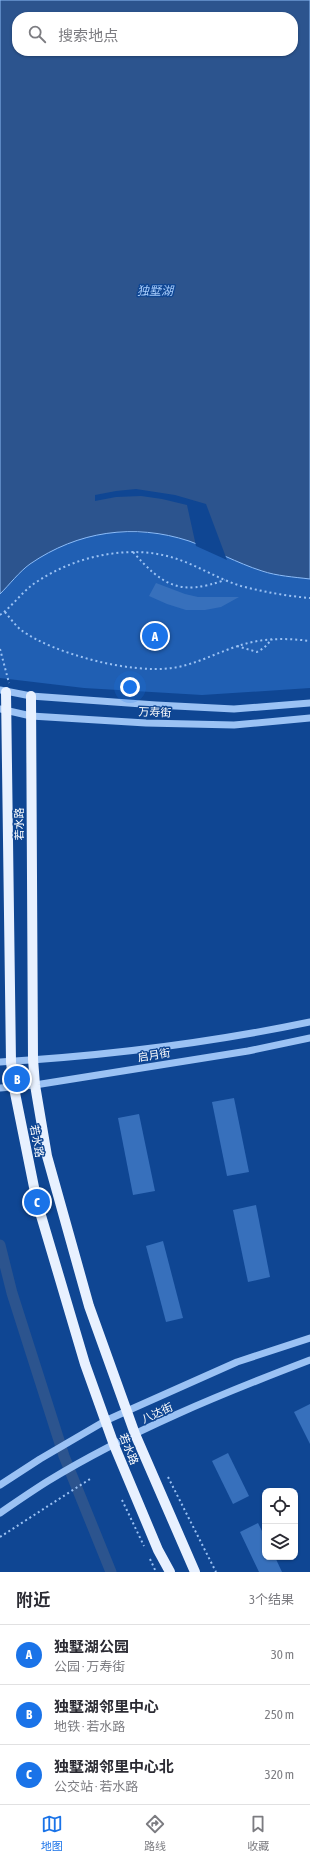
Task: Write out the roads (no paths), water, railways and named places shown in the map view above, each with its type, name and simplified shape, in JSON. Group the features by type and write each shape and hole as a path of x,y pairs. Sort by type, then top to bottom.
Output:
{"main road":[{"name":"若水路","path":"5,691 3,710 11,1062 14,1088 38,1202 85,1364 114,1445 158,1550 170,1572"},
{"name":"若水路","path":"31,696 33,1059 47,1156 89,1306 136,1434 195,1572"}],"street":[{"name":"万寿街","path":"5,691 31,696 234,709 310,703"},
{"name":"万寿街","path":"3,710 31,716 146,723 234,725 310,718"},
{"name":"启月街","path":"0,1062 147,1048 256,1033 310,1022"},
{"name":"启月街","path":"0,1088 36,1085 248,1051 310,1038"},
{"name":"八达街","path":"0,1485 40,1459 127,1411 237,1362 310,1338"},
{"name":"八达街","path":"0,1513 48,1481 136,1434 233,1390 310,1360"}],"water":[{"name":"独墅湖","path":"0,0 310,0 310,579 268,573 189,541 168,535 148,532 107,533 87,537 48,553 30,564 18,574 0,594"}],"waterway":[{"path":"0,1245 12,1293 64,1456 111,1572"}],"place":[{"name":"独墅湖公园","path":"155,636"},
{"name":"独墅湖邻里中心","path":"17,1079"},
{"name":"独墅湖邻里中心北","path":"37,1202"}]}
